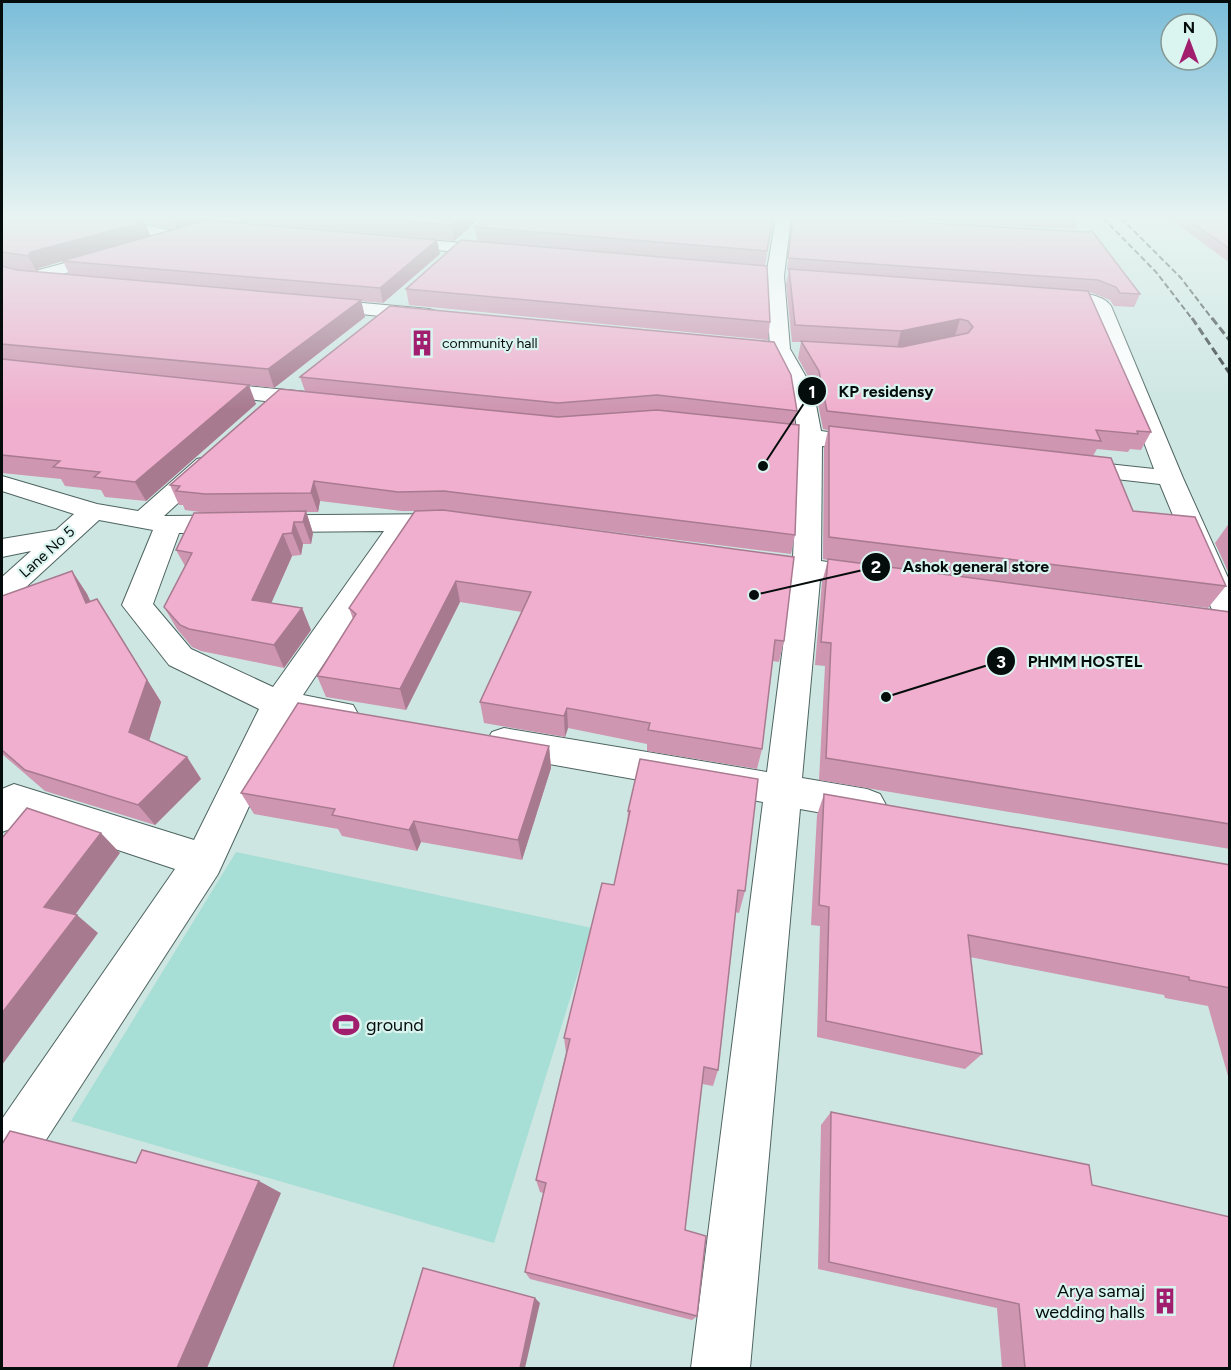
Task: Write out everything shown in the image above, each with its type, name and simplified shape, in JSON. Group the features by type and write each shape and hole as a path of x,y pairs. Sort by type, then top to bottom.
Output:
{"street":[{"path":"60,282 73,283"},
{"path":"720,1368 807,569 810,437 802,389 779,349 779,282"},
{"path":"361,332 406,295"},
{"path":"1033,296 1092,301 1102,306 1170,478 1222,620"},
{"path":"306,304 447,317"},
{"path":"188,387 339,402"},
{"path":"739,429 891,446"},
{"path":"222,450 157,522 137,605 180,657 279,704 373,720"},
{"path":"1054,465 1170,478"},
{"path":"2,483 93,511 157,522 447,521 482,526"},
{"name":"Lane No 5","path":"2,593 93,511"},
{"path":"2,1162 204,861 279,704 404,522"},
{"path":"2,548 64,537"},
{"path":"726,558 901,581"},
{"path":"467,736 902,811"},
{"path":"6,799 204,861"}],"green space":[{"name":"ground","path":"236,852 592,928 494,1243 71,1121"}],"building":[{"path":"2,282 154,282 361,300 268,369 2,344"},
{"path":"309,282 387,282 380,288"},
{"path":"414,282 768,282 770,322 406,289"},
{"path":"790,282 965,282 1088,291 1151,432 1137,431 1138,434 1096,430 1101,441 827,411 819,371 801,341 902,347 968,333 973,327 968,321 960,319 901,331 795,325"},
{"path":"1103,282 1131,282 1140,294 1120,293 1116,287"},
{"path":"390,306 774,342 791,375 797,411 657,395 558,403 300,377"},
{"path":"2,359 249,385 135,482 94,477 100,472 53,467 60,461 2,455"},
{"path":"280,389 558,417 657,410 799,425 795,535 444,491 398,492 314,481 311,493 205,494 176,491 180,486 170,485"},
{"path":"829,426 1111,458 1133,511 1195,517 1226,586 829,537"},
{"path":"443,510 794,557 784,641 775,640 762,749 648,730 650,723 567,708 564,716 480,702 531,592 456,581 400,689 317,676 356,614 349,608 415,511"},
{"path":"306,511 303,522 294,522 292,533 283,534 252,600 302,608 274,645 189,629 180,625 164,607 192,553 176,550 194,513"},
{"path":"828,559 1230,612 1230,824 826,758 831,643 821,642"},
{"path":"72,571 86,603 97,599 147,680 129,732 187,757 138,805 25,770 2,750 2,596"},
{"path":"298,703 549,746 518,840 414,821 409,830 332,815 335,809 241,793"},
{"path":"640,759 758,779 745,891 738,890 718,1070 704,1067 685,1230 706,1236 697,1316 525,1272 546,1183 536,1180 570,1039 564,1038 602,883 614,885"},
{"path":"824,794 1230,865 1230,988 1189,980 1189,977 968,935 982,1054 826,1021 829,907 819,905"},
{"path":"27,808 101,833 44,907 77,915 2,1013 2,838"},
{"path":"831,1112 1089,1165 1092,1185 1230,1217 1230,1368 1025,1368 1019,1304 829,1262"},
{"path":"10,1131 136,1163 142,1150 259,1181 177,1368 2,1368 2,1144"},
{"path":"423,1268 535,1298 520,1368 393,1368"}],"railway":[{"path":"1164,282 1193,320"},
{"path":"1184,282 1213,320"},
{"path":"1192,318 1230,374"},
{"path":"1212,318 1230,341"}],"place":[{"name":"community hall","path":"422,343"},
{"name":"KP residensy","path":"763,466"},
{"name":"Ashok general store","path":"754,595"},
{"name":"PHMM HOSTEL","path":"886,697"},
{"name":"ground","path":"346,1025"},
{"name":"Arya samaj wedding halls","path":"1165,1301"}]}
